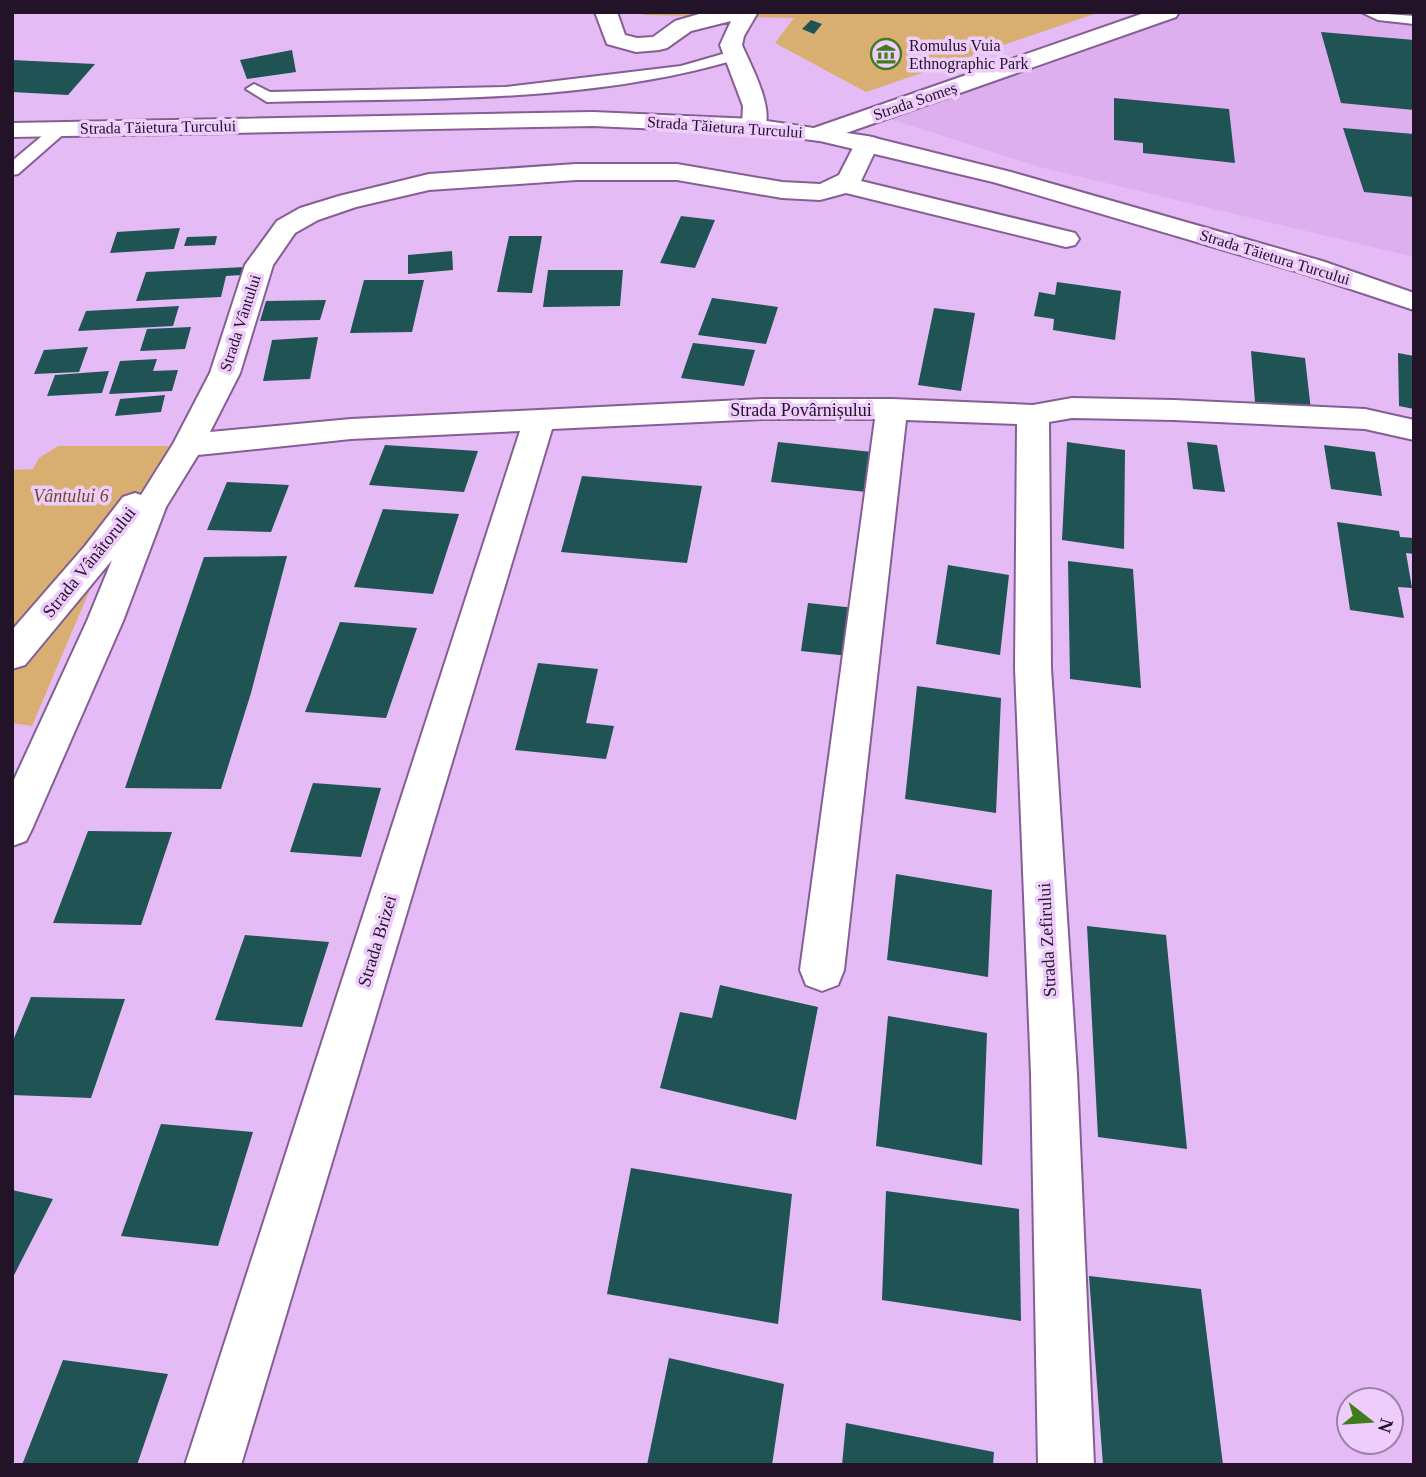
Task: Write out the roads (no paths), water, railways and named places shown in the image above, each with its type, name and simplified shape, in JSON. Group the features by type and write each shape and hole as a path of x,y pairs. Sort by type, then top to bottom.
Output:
{"street":[{"path":"606,12 615,39 636,45 659,43 683,26 709,18 747,12"},
{"path":"747,12 733,36 733,56 755,106 754,126"},
{"name":"Strada Someș","path":"820,134 1168,12"},
{"name":"Strada Tăietura Turcului","path":"12,130 593,119 754,126 820,134 1002,177 1312,267 1414,302"},
{"path":"842,184 849,180 867,143"},
{"name":"Strada Vântului","path":"12,829 105,621 139,530 225,373 259,265 286,227 309,214 348,201 429,182 576,172 677,172 782,190 820,192 842,184"},
{"path":"842,184 1066,239"},
{"name":"Strada Povârnișului","path":"178,458 285,433 540,418 763,409 892,409 1033,415 1072,408 1174,410 1365,419 1414,429"},
{"path":"822,970 892,409"},
{"name":"Strada Zefirului","path":"1033,415 1033,668 1054,1074 1066,1465"},
{"name":"Strada Brizei","path":"214,1465 540,418"},
{"name":"Strada Vânătorului","path":"12,654 97,555 150,485 178,458"}],"lane":[{"path":"1368,12 1378,16 1414,20"},
{"path":"254,89 267,97 505,92 682,71 733,56"},
{"path":"12,170 60,129"}],"place":[{"name":"Romulus Vuia Ethnographic Park","path":"886,54"}],"park label":[{"name":"Vântului 6","path":"71,496"}]}
